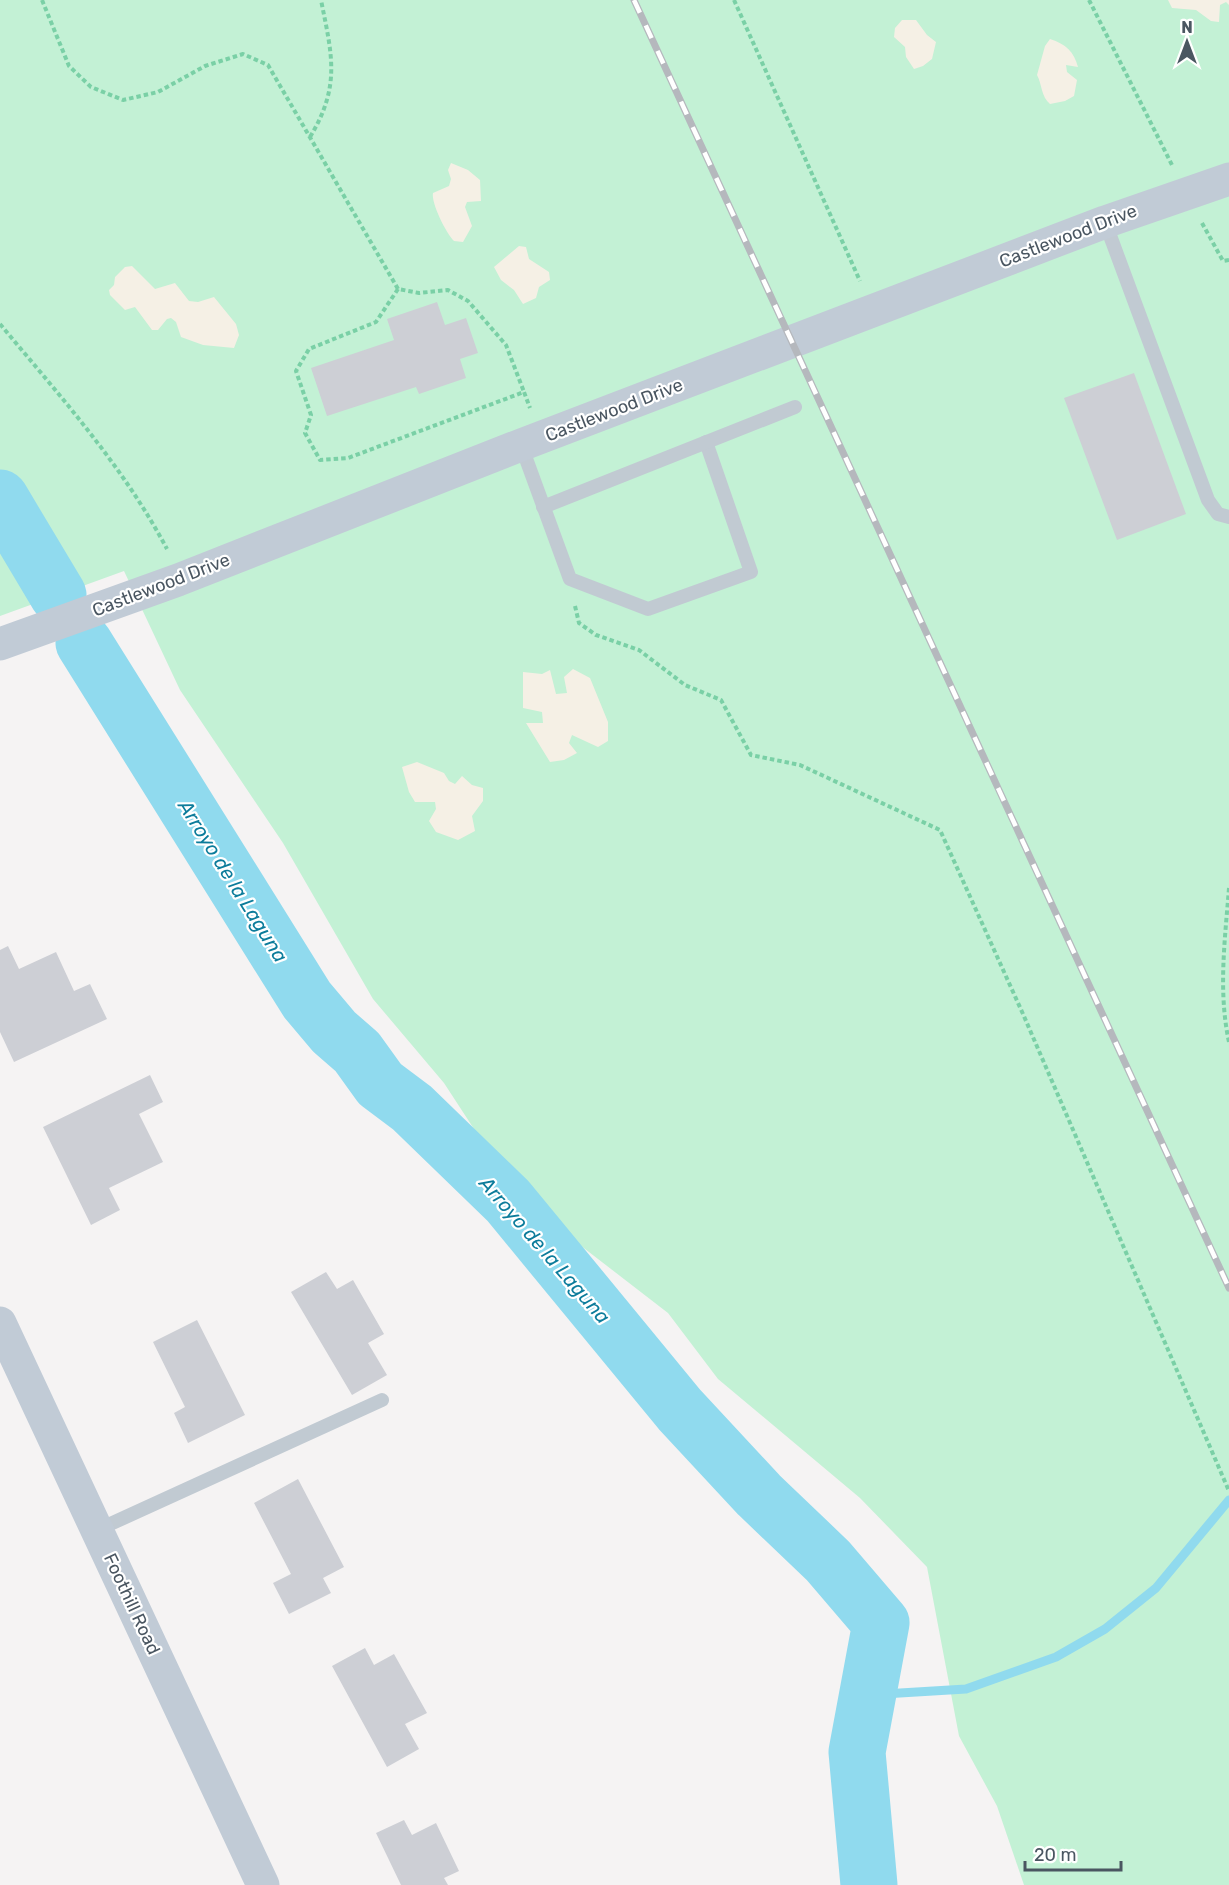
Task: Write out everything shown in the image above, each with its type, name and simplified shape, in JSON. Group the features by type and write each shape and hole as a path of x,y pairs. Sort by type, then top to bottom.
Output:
{"street":[{"name":"Castlewood Drive","path":"0,644 180,579 872,310 1186,192 1229,179"},
{"name":"Foothill Road","path":"0,1323 263,1885"}],"lane":[{"path":"1105,222 1208,500 1218,514 1229,517"},
{"path":"543,507 795,407"},
{"path":"532,441 543,507 570,579 648,609 751,572 706,442"},
{"path":"97,1530 382,1401"}],"path":[{"path":"42,0 69,66 91,87 123,100 158,92 205,66 243,54 268,65 398,289 419,293 448,290 468,301 506,345 524,392 532,441"},
{"path":"310,137 321,120 333,75 332,54 321,0"},
{"path":"734,0 840,231 872,310"},
{"path":"1089,0 1223,261 1229,260"},
{"path":"398,289 376,322 309,349 296,371 311,415 305,434 320,460 348,458 524,392"},
{"path":"0,324 92,434 125,480 180,579"},
{"path":"570,579 579,623 596,635 639,650 667,669 685,685 721,700 751,755 800,765 940,830 1023,1014 1229,1491"},
{"path":"1229,888 1223,973 1225,1022 1229,1042"}],"green space":[{"path":"0,0 1229,0 1229,1885 1024,1885 997,1806 959,1736 927,1567 860,1498 718,1379 668,1313 541,1215 489,1152 444,1083 373,999 283,843 180,690 124,571 0,616"}],"sand":[{"path":"1168,0 1229,0 1229,5 1226,2 1220,5 1219,22 1211,21 1196,10 1172,8"},
{"path":"902,20 916,20 927,35 936,42 932,59 923,66 914,69 906,57 905,47 894,37 895,28"},
{"path":"1050,39 1061,43 1068,49 1078,67 1066,65 1067,72 1077,80 1074,96 1065,101 1050,104 1045,98 1037,75 1045,46"},
{"path":"451,163 468,170 480,180 481,201 467,202 465,207 472,226 463,242 454,241 451,237 443,225 433,198 433,193 449,186 451,179 448,170"},
{"path":"519,246 526,247 529,259 549,272 550,280 539,287 536,298 523,304 514,290 501,280 494,267"},
{"path":"132,266 155,289 175,283 189,301 198,302 214,297 236,324 239,335 234,348 203,345 181,337 176,322 171,318 167,319 158,330 152,330 135,307 125,310 110,295 109,290 114,285 115,277 125,267"},
{"path":"573,669 590,678 608,722 608,741 598,747 572,735 569,743 577,753 564,760 550,762 526,723 543,723 542,712 523,708 523,672 542,674 550,670 556,694 567,693 564,677"},
{"path":"417,762 444,773 449,781 455,784 462,776 472,785 483,788 483,801 472,816 475,831 458,840 436,832 429,821 436,809 435,802 415,802 409,792 402,767"}],"building":[{"path":"437,302 445,325 466,318 478,353 460,359 466,378 419,394 416,387 327,416 311,368 394,340 387,319"},
{"path":"1134,373 1186,514 1117,540 1064,398"},
{"path":"8,946 19,969 56,952 74,991 90,984 107,1019 14,1062 0,1032 0,950"},
{"path":"150,1075 163,1102 139,1114 163,1162 109,1188 120,1210 91,1225 43,1127"},
{"path":"326,1272 337,1289 353,1280 384,1334 368,1343 387,1375 352,1395 291,1292"},
{"path":"197,1320 245,1415 188,1443 174,1413 185,1407 153,1342"},
{"path":"298,1479 344,1567 323,1578 331,1593 289,1614 273,1583 291,1574 254,1503"},
{"path":"365,1648 374,1665 394,1654 427,1713 405,1724 419,1749 387,1767 332,1666"},
{"path":"404,1820 412,1835 436,1823 459,1871 444,1878 448,1885 401,1885 376,1833"}],"waterway":[{"name":"Arroyo de la Laguna","path":"0,498 58,595"},
{"name":"Arroyo de la Laguna","path":"84,643 307,1000 334,1032 357,1052 380,1084 412,1108 508,1201 680,1410 759,1495 828,1561 881,1623 857,1752 869,1885"},
{"path":"867,1695 966,1689 1056,1657 1105,1629 1156,1588 1229,1500"}],"railway":[{"path":"634,0 1229,1288"}]}
